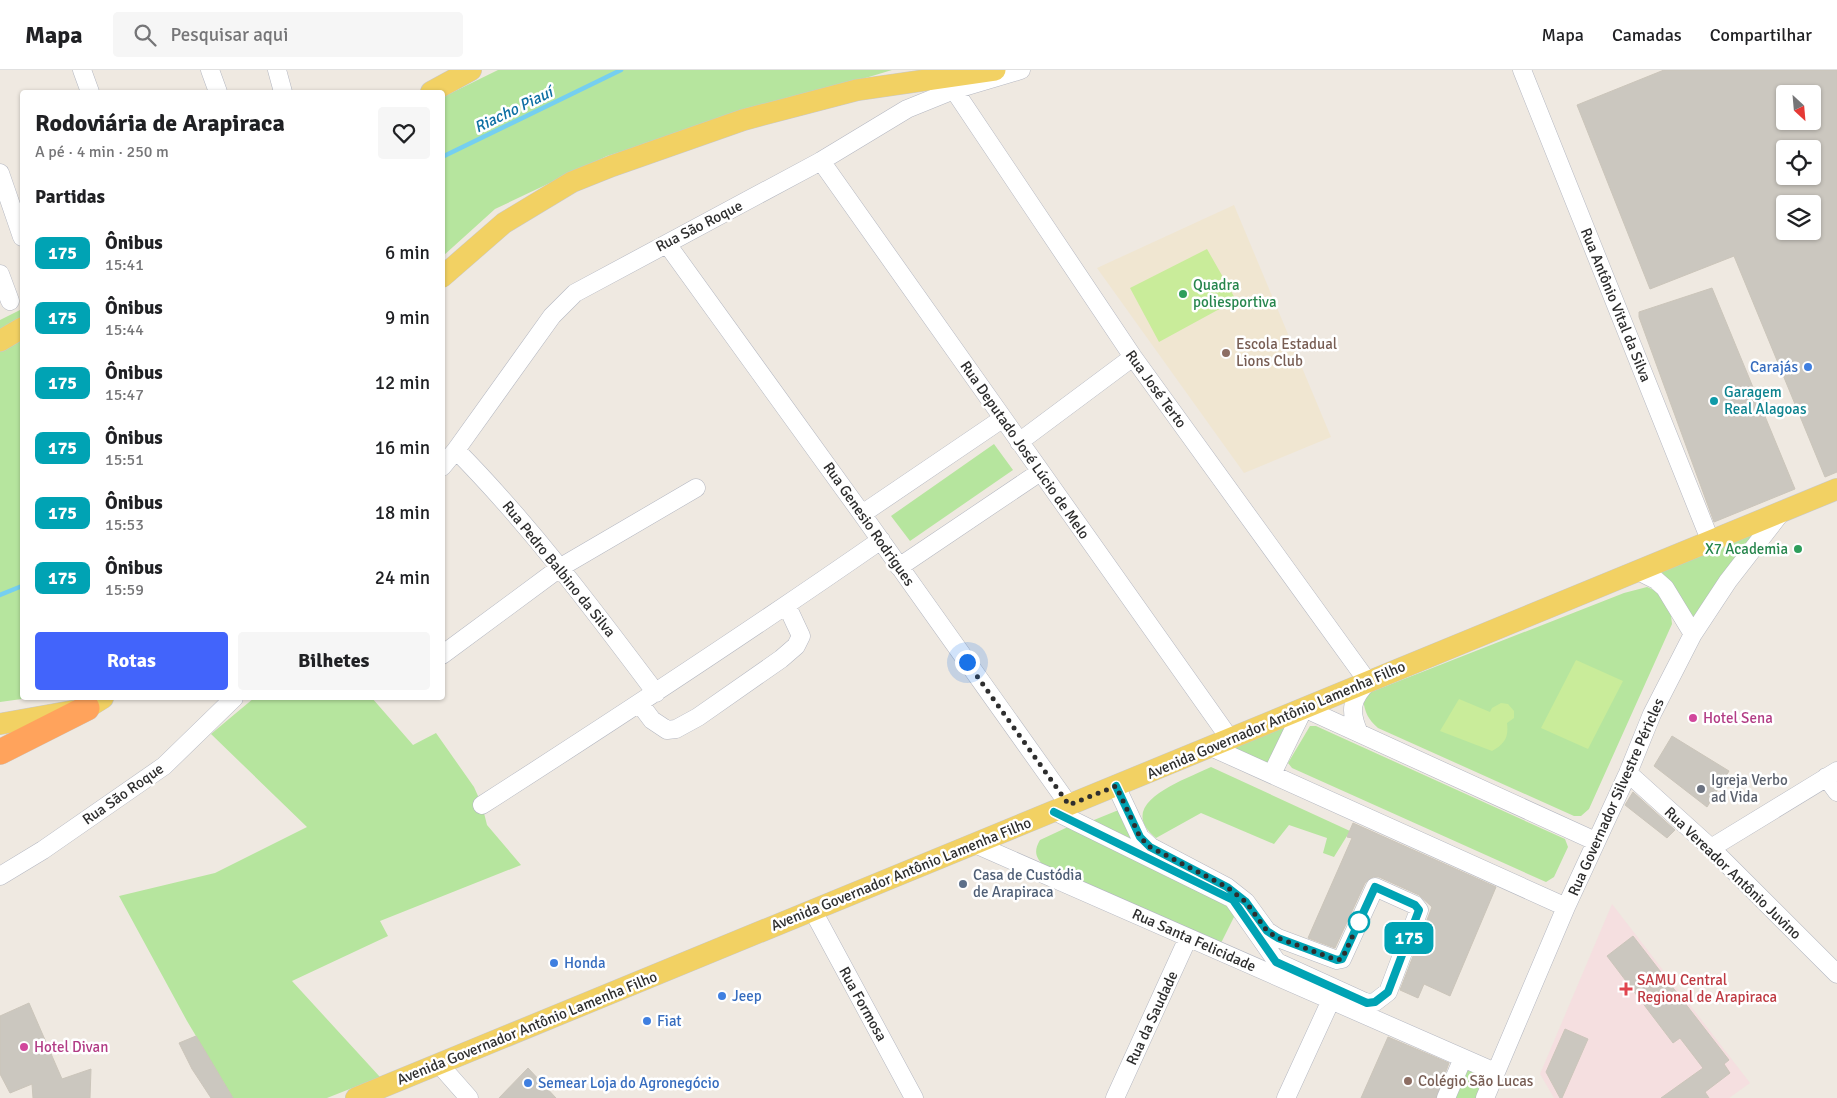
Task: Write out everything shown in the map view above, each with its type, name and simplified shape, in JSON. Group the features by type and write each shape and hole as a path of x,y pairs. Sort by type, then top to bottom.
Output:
{"highway":[{"path":"0,752 95,703"}],"main road":[{"path":"435,90 471,70"},
{"path":"445,274 504,223 572,182 612,166 743,120 857,90 995,70"},
{"path":"0,341 20,329"},
{"name":"Avenida Governador Antônio Lamenha Filho","path":"356,1098 1837,489"},
{"path":"0,724 95,703"},
{"path":"0,742 95,703"}],"street":[{"path":"82,70 89,90"},
{"path":"210,70 217,90"},
{"path":"276,70 282,90"},
{"name":"Rua São Roque","path":"445,463 552,316 575,293 821,161 906,109 954,90 1021,70"},
{"name":"Rua Antônio Vital da Silva","path":"1522,70 1710,540"},
{"name":"Rua José Terto","path":"954,90 1133,357 1368,682"},
{"name":"Rua Deputado José Lúcio de Melo","path":"821,161 1040,472 1220,743"},
{"path":"0,173 20,231"},
{"name":"Rua Genesio Rodrigues","path":"668,244 899,566 1062,808"},
{"path":"0,274 11,300"},
{"path":"1019,442 1133,357"},
{"path":"862,514 1002,419"},
{"name":"Rua Pedro Balbino da Silva","path":"456,450 493,487 560,566 656,693"},
{"path":"899,566 1040,472"},
{"path":"445,653 560,566 696,488"},
{"name":"Rua Governador Silvestre Péricles","path":"1485,1098 1566,907 1628,773 1652,714 1693,634 1728,581 1780,514"},
{"path":"482,805 640,704 787,606 880,540"},
{"path":"1638,572 1656,580 1665,588 1693,634"},
{"path":"640,704 652,720 667,730 676,729 698,717 782,659 796,646 801,636 787,606"},
{"path":"1359,733 1352,712 1353,702 1360,689 1368,682"},
{"name":"Rua São Roque","path":"0,876 43,850 164,766 232,700"},
{"path":"1272,774 1304,708 1595,841"},
{"path":"1220,743 1272,774 1566,907"},
{"name":"Rua Vereador Antônio Juvino","path":"1628,773 1710,848 1837,974"},
{"path":"1710,848 1832,774 1837,792"},
{"path":"1062,808 1233,900 1276,962 1367,1003 1375,1002 1388,992 1419,910 1415,905 1375,887 1342,959 1337,960 1278,938 1267,931 1246,902 1227,887 1150,847 1140,837 1116,786"},
{"name":"Rua Santa Felicidade","path":"975,844 1495,1072"},
{"name":"Rua Formosa","path":"813,910 914,1098"},
{"name":"Rua da Saudade","path":"1115,1098 1188,938"},
{"path":"1286,1098 1331,1000"},
{"path":"1446,1098 1463,1058"},
{"path":"439,1064 469,1098"}],"shaded area":[{"name":"Escola Estadual Lions Club","path":"1234,205 1331,437 1244,473 1097,268"},
{"name":"SAMU Central Regional de Arapiraca","path":"1612,904 1750,1083 1729,1098 1554,1098 1540,1074"}],"green space":[{"path":"498,70 892,70 607,156 495,209 445,254 445,96"},
{"name":"Quadra poliesportiva","path":"1207,249 1236,300 1159,342 1130,288"},
{"path":"20,310 20,699 0,702 0,320"},
{"path":"994,444 1013,470 910,541 891,516"},
{"path":"1780,514 1693,634 1686,621 1638,571"},
{"path":"1647,587 1658,593 1666,601 1672,624 1589,809 1581,816 1574,816 1378,728 1368,715 1363,699 1371,692 1624,593"},
{"path":"1576,660 1623,681 1588,749 1541,728"},
{"path":"1459,699 1490,712 1492,708 1501,703 1508,704 1514,711 1514,718 1507,723 1506,737 1500,746 1492,751 1440,731"},
{"path":"252,700 374,700 413,745 436,733 474,787 482,805 487,825 521,865 380,921 388,936 292,981 380,1077 327,1098 233,1098 187,1021 119,896 215,873 307,827 211,734"},
{"path":"1304,708 1272,774 1211,747"},
{"path":"1310,726 1316,726 1565,839 1568,847 1554,877 1546,882 1292,768 1288,763"},
{"path":"1211,767 1350,831 1334,857 1323,853 1327,838 1289,825 1274,844 1201,813 1156,838 1145,825 1143,814 1148,803 1171,786"},
{"path":"1121,809 1133,841 1094,823 1094,820"},
{"path":"1070,826 1230,904 1235,915 1220,945 1045,867 1036,855 1040,840"},
{"path":"1463,1058 1495,1072 1485,1098 1446,1098"}],"building":[{"path":"1664,70 1837,70 1837,472 1825,477 1734,256 1650,289 1577,105"},
{"name":"Garagem Real Alagoas","path":"1712,288 1795,489 1714,522 1639,317 1639,312"},
{"name":"Igreja Verbo ad Vida","path":"1672,736 1729,771 1707,807 1654,766"},
{"path":"1633,792 1675,830 1667,838 1625,805"},
{"path":"1353,823 1496,887 1450,996 1424,984 1418,998 1400,990 1432,907 1419,895 1379,877 1373,877 1365,883 1335,948 1308,938 1352,838 1347,837"},
{"path":"1633,936 1729,1060 1724,1064 1730,1073 1705,1092 1709,1098 1661,1098 1703,1068 1680,1038 1673,1043 1607,956"},
{"name":"Hotel Divan","path":"29,1003 62,1079 91,1069 90,1098 33,1098 32,1084 10,1093 0,1074 0,1016"},
{"path":"1565,1029 1588,1039 1562,1098 1560,1098 1546,1072"},
{"path":"196,1036 233,1098 211,1098 192,1069 179,1043"},
{"name":"Colégio São Lucas","path":"1388,1037 1449,1063 1436,1098 1361,1098"},
{"name":"Semear Loja do Agronegócio","path":"528,1068 556,1098 499,1098"}],"waterway":[{"name":"Riacho Piauí","path":"445,156 621,70"},
{"name":"Riacho Piauí","path":"0,595 20,587"}],"bus line":[{"name":"175","path":"1054,812 1233,900 1276,962 1367,1003 1375,1002 1388,992 1419,910 1415,905 1375,887 1342,959 1337,960 1278,938 1267,931 1246,902 1227,887 1150,847 1140,837 1116,786"}],"place":[{"name":"Quadra poliesportiva","path":"1183,294"},
{"name":"Escola Estadual Lions Club","path":"1226,353"},
{"name":"Carajás","path":"1808,367"},
{"name":"Garagem Real Alagoas","path":"1714,401"},
{"name":"X7 Academia","path":"1798,549"},
{"name":"Hotel Sena","path":"1693,718"},
{"name":"Igreja Verbo ad Vida","path":"1701,789"},
{"name":"Casa de Custódia de Arapiraca","path":"963,884"},
{"name":"Honda","path":"554,963"},
{"name":"SAMU Central Regional de Arapiraca","path":"1626,989"},
{"name":"Jeep","path":"722,996"},
{"name":"Fiat","path":"647,1021"},
{"name":"Hotel Divan","path":"24,1047"},
{"name":"Colégio São Lucas","path":"1408,1081"},
{"name":"Semear Loja do Agronegócio","path":"528,1083"}],"route":[{"path":"967,662 1069,805 1116,786 1140,837 1150,847 1227,887 1246,902 1267,931 1278,938 1337,960 1342,959 1359,922"}]}
